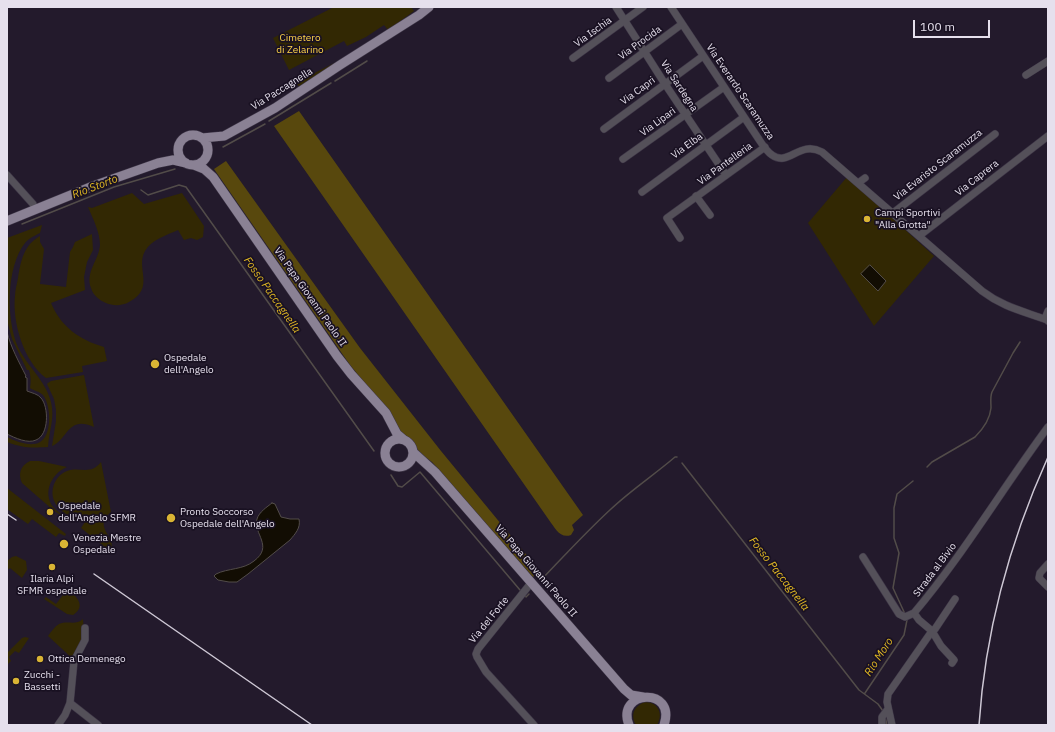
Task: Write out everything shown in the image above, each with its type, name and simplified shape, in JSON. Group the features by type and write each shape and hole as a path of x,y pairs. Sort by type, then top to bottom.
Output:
{"main road":[{"name":"Via Paccagnella","path":"412,20 423,7"},
{"name":"Via Paccagnella","path":"207,154 224,136 275,108 412,20 429,7"},
{"path":"7,221 92,186 158,163 173,160 190,164 202,162 207,154 207,144 202,138 188,136 182,141 179,154 182,159 190,164"},
{"name":"Via Paccagnella","path":"202,138 224,136"},
{"path":"158,163 180,146"},
{"name":"Via Papa Giovanni Paolo II","path":"207,154 213,177"},
{"name":"Via Papa Giovanni Paolo II","path":"190,164 204,169 213,177 351,374 386,413 397,434 403,439"},
{"path":"393,426 394,433 386,448 389,462 394,466 399,467 417,462 431,468"},
{"path":"390,443 397,439 403,439 411,444 413,452 412,458 408,464"},
{"name":"Via Papa Giovanni Paolo II","path":"413,452 431,468 624,689 631,695 652,697 662,704 666,714 664,725"},
{"name":"Via Papa Giovanni Paolo II","path":"624,689 629,709 628,724"},
{"path":"629,709 634,702 643,697"}],"street":[{"name":"Via Sardegna","path":"616,7 685,115 726,175"},
{"name":"Via Ischia","path":"573,58 643,7"},
{"name":"Via Everardo Scaramuzza","path":"673,8 703,56 772,156 781,158 786,157 803,149 815,149 822,152 967,279 990,296 1008,306 1029,314 1048,316"},
{"name":"Via Procida","path":"609,78 682,24"},
{"name":"Via Capri","path":"604,128 703,56"},
{"path":"1026,75 1048,61"},
{"name":"Via Lipari","path":"623,159 724,87"},
{"name":"Via Elba","path":"642,192 744,117"},
{"name":"Via Evaristo Scaramuzza","path":"893,214 995,134"},
{"name":"Via Caprera","path":"919,236 1048,136"},
{"name":"Via Pantelleria","path":"680,238 667,218 765,147"},
{"path":"7,174 33,204 35,209"},
{"path":"858,183 865,178"},
{"name":"Via Pantelleria","path":"696,196 710,215"},
{"name":"Strada al Bivio","path":"909,615 930,595 1048,428"},
{"path":"863,557 899,614 909,615 919,620 932,631 941,646 954,660 952,663"},
{"path":"1048,564 1040,573 1039,578 1048,587"},
{"name":"Via del Forte","path":"531,583 478,649 476,654 486,672 534,725"},
{"path":"892,725 886,712 889,691 955,599"},
{"path":"58,725 65,715 70,703 74,661 85,640 85,628"},
{"path":"70,703 98,725"},
{"path":"882,725 882,717 886,712"}],"green space":[{"name":"Cimetero di Zelarino","path":"334,7 411,7 414,11 388,30 384,25 366,37 347,46 344,41 289,70 273,38"},
{"path":"336,62 300,87 295,83"},
{"path":"847,177 934,256 874,326 808,223"},
{"path":"132,193 144,204 182,193 204,226 203,237 197,240 191,238 184,240 178,230 151,244 145,251 143,257 143,284 141,291 129,302 120,305 112,305 99,299 93,293 91,288 91,271 99,250 100,240 98,230 88,207 92,208"},
{"path":"42,225 40,233 27,241 19,253 11,279 10,294 11,323 18,347 49,394 52,408 48,447 31,447 7,442 7,437 27,444 40,442 48,431 49,415 46,400 43,395 30,388 31,379 29,370 27,370 12,339 7,320 7,238"},
{"path":"92,234 93,250 87,262 84,277 85,290 51,303 60,319 72,331 87,341 104,347 107,361 82,366 83,372 46,378 31,362 21,341 15,318 15,294 22,259 30,244 40,236 40,242 44,249 40,284 66,287 70,252 75,242"},
{"path":"84,375 94,427 85,424 74,426 52,446 56,421 56,410 54,399 47,384 51,381"},
{"path":"30,461 39,461 67,467 61,470 52,480 48,492 51,504 56,510 73,523 53,510 22,483 20,476 21,470 24,465"},
{"path":"101,462 111,512 106,517 104,523 104,528 112,546 110,551 81,528 85,522 78,517 76,519 71,517 60,509 55,503 52,492 55,482 62,474 72,470 93,469"},
{"path":"7,488 66,534 65,536 59,533 56,537 32,519 28,524 7,509"},
{"path":"16,556 26,561 27,570 22,578 10,568 7,570 7,561"},
{"path":"72,593 80,604 79,610 73,615 67,614 44,599 46,597 56,604 63,595"},
{"path":"83,619 84,633 73,659 48,636 59,624 74,623"},
{"path":"22,638 29,638 19,653 15,651 9,657 11,661 7,665 7,653"},
{"path":"645,702 653,704 658,709 660,717 657,725 636,725 633,718 634,711 638,706"}],"shaded area":[{"path":"299,111 583,515 572,525 574,530 571,535 567,536 561,534 553,526 274,126"},
{"path":"226,161 360,348 441,451 534,564 529,569 534,576 533,577 432,462 416,451 412,442 404,438 369,388 350,365 214,169"},
{"path":"870,265 886,281 878,291 861,274"},
{"path":"7,332 13,349 26,376 25,377 27,378 27,391 37,395 44,402 46,414 45,427 40,437 33,441 22,440 7,434"},
{"path":"272,503 275,504 281,517 299,519 299,525 296,533 290,540 237,582 218,580 214,576 216,574 250,564 260,556 263,545 258,530 257,519 261,512"}],"waterway":[{"name":"Rio Storto","path":"335,81 367,61"},
{"name":"Rio Storto","path":"269,121 331,83"},
{"name":"Rio Storto","path":"223,147 265,124"},
{"name":"Rio Storto","path":"22,224 114,187 175,169"},
{"name":"Fosso Paccagnella","path":"141,190 148,195 179,185 186,187 374,451"},
{"name":"Rio Moro","path":"927,467 932,462 975,437 983,427 988,420 991,408 992,392 1020,342"},
{"name":"Fosso Paccagnella","path":"542,579 602,517 635,489 675,457 677,457"},
{"name":"Fosso Paccagnella","path":"682,463 859,690 878,704 883,711"},
{"name":"Fosso Paccagnella","path":"391,475 398,486 402,487 420,472 520,590"},
{"name":"Rio Moro","path":"905,614 893,588 899,553 894,538 894,508 897,494 913,481"},
{"name":"Fosso Paccagnella","path":"525,595 526,597 529,594"},
{"name":"Rio Moro","path":"865,693 904,635 907,620"},
{"name":"Rio Moro","path":"885,716 887,725"}],"railway":[{"path":"979,725 982,691 993,622 1011,554 1034,489 1048,457"},
{"path":"7,514 16,520"},
{"path":"94,574 312,725"}],"place":[{"name":"Campi Sportivi \"Alla Grotta\"","path":"867,219"},
{"name":"Ospedale dell'Angelo","path":"155,364"},
{"name":"Ospedale dell'Angelo SFMR","path":"50,512"},
{"name":"Pronto Soccorso Ospedale dell'Angelo","path":"171,518"},
{"name":"Venezia Mestre Ospedale","path":"64,544"},
{"name":"Ilaria Alpi SFMR ospedale","path":"52,567"},
{"name":"Ottica Demenego","path":"40,659"},
{"name":"Zucchi - Bassetti","path":"16,681"}]}
